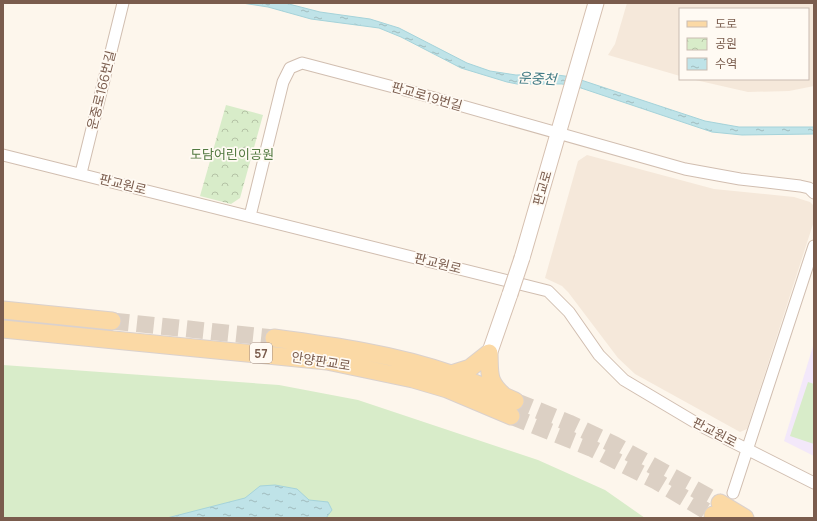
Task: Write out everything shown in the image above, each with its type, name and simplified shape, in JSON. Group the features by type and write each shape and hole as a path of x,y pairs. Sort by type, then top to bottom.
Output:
{"main road":[{"name":"판교로","path":"489,353 522,258 596,3"},
{"path":"3,310 112,321"},
{"name":"안양판교로","path":"3,329 327,361 447,389 476,393 511,405 496,389 491,381 489,353"},
{"name":"안양판교로","path":"274,338 384,355 452,374 476,393"},
{"path":"452,374 470,368 489,353"},
{"path":"476,393 489,353"},
{"path":"721,507 745,518"}],"street":[{"name":"운중로166번길","path":"81,174 123,5"},
{"name":"판교로19번길","path":"250,216 283,82 290,68 302,62 420,94 685,170 740,179 800,186 809,188 814,193"},
{"name":"판교원로","path":"3,155 548,291 569,312 600,355 624,380 703,427 814,483"},
{"path":"721,507 748,449 814,246"}],"shaded area":[{"path":"627,3 814,3 814,86 789,91 748,92 695,80 809,80 809,8 679,8 679,76 608,55 615,44"},
{"path":"587,155 714,189 794,197 810,202 814,206 814,221 747,429 740,432 635,374 618,358 568,292 562,286 545,278 578,161"},
{"path":"814,343 814,456 784,441"}],"green space":[{"name":"도담어린이공원","path":"226,105 263,115 240,198 231,204 200,196"},
{"path":"3,365 279,385 358,400 538,460 605,490 645,518 3,518"},
{"path":"808,382 814,384 814,444 790,436"}],"water":[{"name":"운중천","path":"242,3 285,3 320,12 370,19 399,28 467,63 490,71 516,75 550,74 572,77 705,121 739,127 814,127 814,134 742,135 712,132 578,87 562,84 517,84 461,68 401,37 379,28 311,19 268,7"},
{"path":"275,485 297,489 309,500 328,502 332,510 326,518 167,518 245,498 260,486"}],"tunnel":[{"path":"112,321 274,338"},
{"path":"515,401 569,423 615,445 720,503"},
{"path":"511,416 591,448 656,481 713,515"}]}
